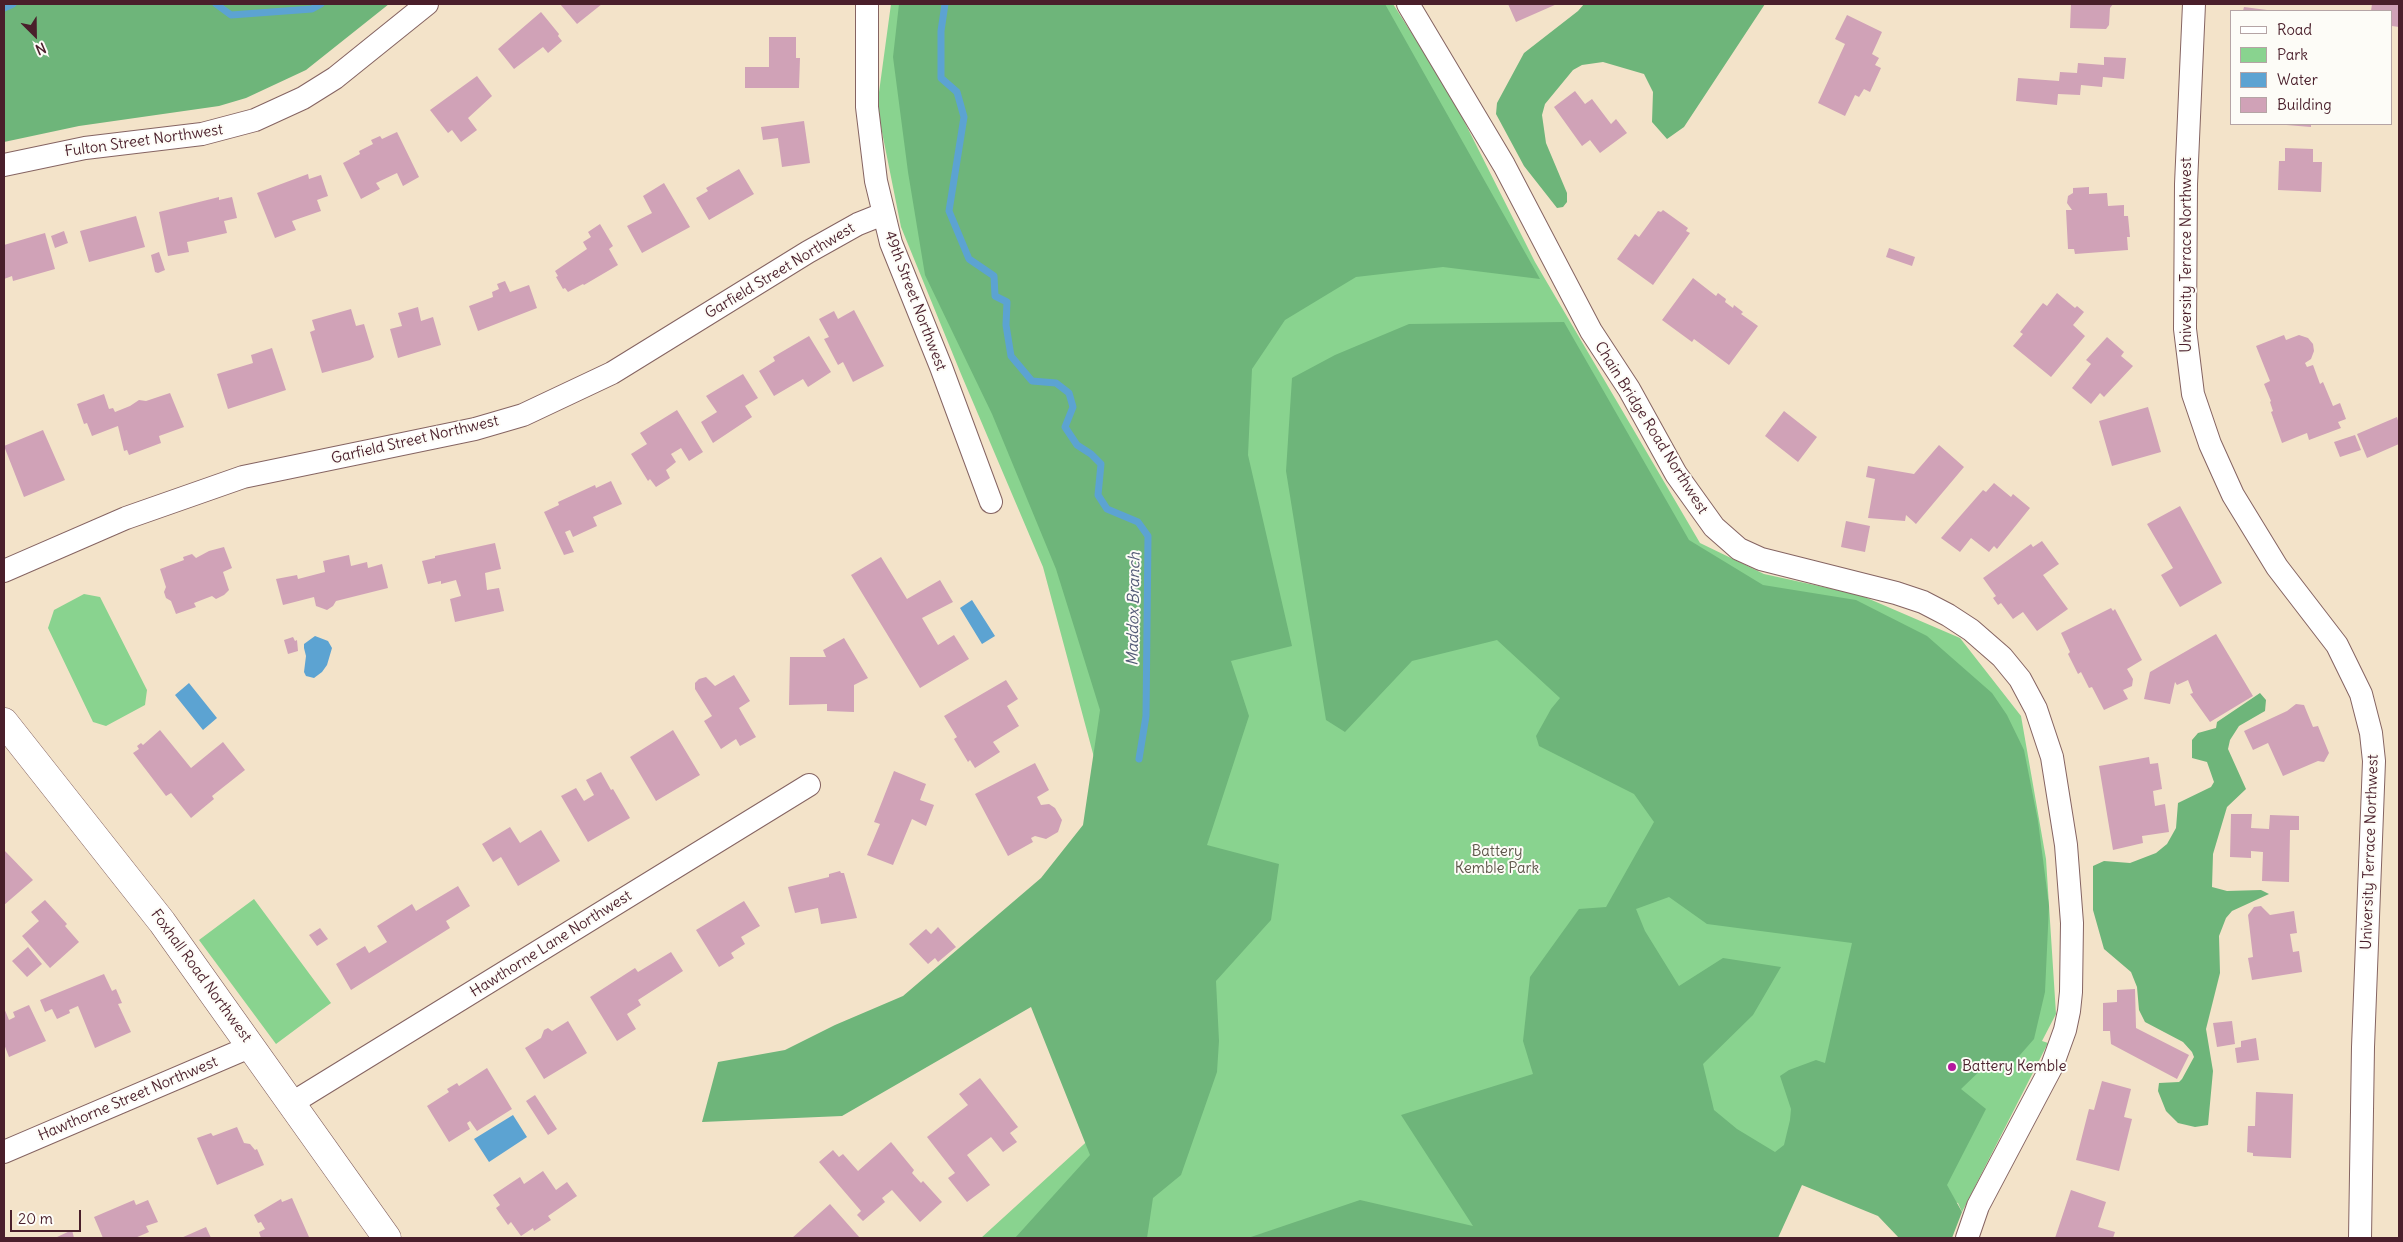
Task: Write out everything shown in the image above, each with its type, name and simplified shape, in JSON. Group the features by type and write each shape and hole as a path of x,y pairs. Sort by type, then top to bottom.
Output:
{"main road":[{"name":"Foxhall Road Northwest","path":"4,722 127,876 252,1046 387,1238"}],"street":[{"name":"Fulton Street Northwest","path":"4,165 85,148 202,134 255,120 296,101 335,78 427,4"},
{"name":"49th Street Northwest","path":"866,4 867,107 876,181 883,214 894,254 941,367 992,502"},
{"name":"Chain Bridge Road Northwest","path":"1408,4 1504,165 1591,331 1628,390 1676,474 1714,527 1739,548 1761,559 1878,588 1923,602 1942,611 1971,630 2002,658 2020,679 2036,709 2052,757 2066,845 2072,923 2069,1011 2065,1030 2052,1066 1978,1206 1967,1238"},
{"name":"University Terrace Northwest","path":"2194,4 2186,184 2184,329 2193,394 2205,432 2233,495 2277,567 2337,645 2361,694 2372,733 2374,761 2363,1047 2360,1238"},
{"name":"Garfield Street Northwest","path":"4,571 126,518 243,477 475,429 523,415 612,373 817,248 858,224 883,214"},
{"name":"Hawthorne Lane Northwest","path":"292,1102 810,784"},
{"name":"Hawthorne Street Northwest","path":"4,1152 252,1046"}],"green space":[{"path":"4,4 389,4 306,70 246,98 219,106 79,126 4,142"},
{"name":"Battery Kemble Park","path":"891,4 1393,4 1450,93 1535,262 1700,543 1764,574 1860,595 1960,638 2021,716 2046,859 2056,1014 2042,1041 2048,1043 1962,1212 1958,1203 1771,1162 1748,1238 981,1238 1151,1083 1099,776 1043,567 901,227 877,107"},
{"path":"899,4 1385,4 1540,279 1443,267 1356,277 1285,320 1252,369 1248,455 1292,646 1231,661 1249,716 1207,845 1279,864 1271,920 1216,981 1219,1041 1217,1072 1181,1175 1153,1198 1147,1238 1015,1238 1090,1155 1031,1007 842,1116 702,1122 718,1062 785,1050 835,1025 903,996 1041,878 1083,825 1100,710 1056,569 992,414 925,275 908,172 893,57"},
{"path":"1584,4 1765,4 1684,127 1667,139 1652,122 1653,92 1644,74 1603,62 1582,65 1573,70 1545,104 1542,115 1546,143 1567,193 1567,202 1563,207 1557,208 1524,166 1496,114 1497,103 1524,53 1578,11"},
{"path":"1564,322 1689,540 1763,585 1856,600 1927,636 1992,693 2007,715 2024,750 2038,821 2049,906 2045,992 2034,1039 2013,1063 1988,1063 1961,1089 1986,1109 1947,1185 1962,1212 1952,1238 1899,1238 1878,1216 1802,1185 1778,1238 1248,1238 1360,1200 1473,1226 1401,1115 1533,1074 1523,1041 1530,977 1579,909 1606,907 1654,822 1634,794 1539,746 1536,736 1551,709 1560,698 1497,640 1412,661 1345,732 1326,720 1286,471 1292,378 1335,355 1409,324","holes":["1669,897 1707,924 1852,943 1825,1063 1816,1060 1789,1070 1780,1076 1791,1109 1784,1145 1775,1152 1737,1129 1714,1110 1703,1064 1753,1015 1781,967 1723,958 1679,986 1645,931 1636,909"]},
{"path":"84,594 100,597 147,690 145,705 106,726 93,722 48,628 54,610"},
{"path":"2260,693 2266,700 2265,711 2239,726 2230,740 2228,749 2246,789 2227,807 2213,854 2212,887 2227,891 2261,890 2269,894 2232,911 2226,918 2219,936 2220,973 2206,1029 2213,1071 2208,1125 2195,1127 2178,1123 2166,1111 2158,1091 2159,1083 2179,1082 2194,1057 2183,1042 2145,1022 2139,1010 2137,987 2131,972 2104,949 2093,910 2093,866 2104,861 2130,863 2156,853 2167,844 2176,828 2178,803 2211,787 2214,782 2207,762 2192,758 2192,740 2198,733 2216,728 2217,722"},
{"path":"254,899 331,1003 276,1044 199,940"}],"water":[{"path":"972,600 995,636 982,644 960,608"},
{"path":"315,636 328,641 332,648 327,665 314,678 306,676 304,672 306,656 304,644"},
{"path":"189,683 217,718 203,730 175,695"},
{"path":"513,1115 527,1137 489,1162 474,1139"}],"building":[{"path":"560,4 602,4 577,24"},
{"path":"1508,4 1557,4 1516,22"},
{"path":"2071,4 2113,4 2110,8 2109,25 2106,29 2070,28"},
{"path":"2372,4 2399,4 2399,27 2393,26 2393,10 2371,10"},
{"path":"2244,7 2267,10 2243,10"},
{"path":"541,12 559,34 558,36 562,41 548,53 543,47 514,69 498,49"},
{"path":"1847,15 1882,32 1872,54 1879,58 1875,65 1881,68 1870,92 1864,89 1859,97 1855,95 1845,116 1818,103 1845,44 1835,39"},
{"path":"769,37 796,37 796,58 800,58 799,88 745,88 745,67 769,67"},
{"path":"2104,57 2126,58 2124,79 2103,77 2102,87 2081,85 2080,95 2058,94 2057,105 2016,101 2018,78 2059,81 2060,72 2077,73 2078,63 2104,65"},
{"path":"477,76 492,96 468,118 477,130 461,142 452,130 448,133 430,110"},
{"path":"1575,91 1585,104 1592,99 1611,124 1616,119 1627,133 1600,153 1590,140 1582,146 1554,107"},
{"path":"804,121 810,163 782,167 778,138 763,140 761,127"},
{"path":"2286,125 2311,125 2311,127"},
{"path":"397,132 419,177 403,186 397,173 376,183 380,189 361,199 343,163 360,154 359,151 373,144 371,140 380,136 382,139"},
{"path":"2285,148 2313,149 2313,162 2322,162 2321,192 2278,190 2279,161 2285,161"},
{"path":"739,169 754,194 709,220 696,198 708,191 706,188"},
{"path":"308,174 309,179 321,175 328,196 317,200 321,211 292,221 296,230 275,238 257,193"},
{"path":"664,183 690,227 642,253 627,226 652,213 643,196"},
{"path":"2089,187 2089,194 2107,193 2108,206 2124,205 2124,216 2128,216 2130,237 2127,237 2128,250 2075,254 2074,249 2068,249 2066,210 2072,210 2067,203 2068,196 2073,193 2073,188"},
{"path":"219,197 219,200 232,197 237,218 224,221 227,233 187,242 189,252 168,256 159,212"},
{"path":"1663,210 1688,228 1686,231 1690,233 1653,285 1617,259 1635,234 1639,237 1658,211 1661,212"},
{"path":"136,216 145,247 89,262 80,231"},
{"path":"600,224 613,246 609,249 618,265 568,292 565,288 563,289 556,277 558,276 555,271 587,249 583,242 591,237 588,232"},
{"path":"64,231 68,243 55,248 51,236"},
{"path":"45,233 55,269 13,281 12,276 4,279 4,245"},
{"path":"1889,248 1915,257 1912,266 1886,257"},
{"path":"159,252 165,270 158,273 155,272 151,255"},
{"path":"1693,278 1716,296 1718,293 1726,299 1725,302 1733,308 1734,305 1743,312 1741,314 1758,326 1729,365 1694,339 1692,342 1662,320"},
{"path":"505,281 510,292 529,285 537,308 478,331 469,306 493,297 492,292 499,289 497,284"},
{"path":"2057,293 2075,308 2077,306 2084,312 2073,325 2085,336 2051,377 2013,346 2023,334 2020,332 2043,303 2047,306"},
{"path":"418,307 421,321 433,317 441,345 398,358 390,329 402,326 398,313"},
{"path":"351,309 356,326 364,324 374,357 370,360 322,373 310,332 315,330 312,320"},
{"path":"854,310 884,366 853,382 843,362 838,365 824,339 829,337 819,319 834,311 838,319"},
{"path":"2284,335 2286,340 2299,335 2308,338 2313,344 2314,351 2311,359 2305,363 2307,367 2313,365 2320,384 2323,382 2333,406 2340,403 2346,419 2338,422 2341,428 2309,440 2307,433 2282,443 2271,412 2273,411 2271,401 2264,384 2270,381 2256,346"},
{"path":"809,336 831,372 808,387 803,379 774,396 759,371 775,361 773,357"},
{"path":"2107,337 2124,352 2121,356 2133,366 2104,397 2100,393 2091,404 2072,388 2091,364 2086,360"},
{"path":"272,348 286,390 228,409 217,374 253,363 251,355"},
{"path":"743,374 758,398 745,406 752,417 713,443 701,422 717,412 706,396"},
{"path":"170,393 184,427 159,436 161,443 129,455 127,450 124,451 118,426 92,436 87,423 84,424 77,404 104,394 109,409 113,408 115,412 139,400 146,401"},
{"path":"2148,407 2161,452 2112,466 2099,421"},
{"path":"677,410 703,452 689,461 681,448 671,454 676,462 666,470 670,478 656,487 650,479 648,481 631,454 647,444 640,433"},
{"path":"1784,411 1817,437 1798,462 1765,436"},
{"path":"2397,417 2399,444 2367,458 2357,434"},
{"path":"43,430 65,480 24,497 4,446"},
{"path":"2355,435 2361,450 2340,457 2334,442"},
{"path":"1939,445 1964,467 1916,524 1906,515 1905,521 1868,518 1875,479 1866,477 1868,466 1914,474"},
{"path":"611,481 622,504 593,517 597,526 573,537 570,530 565,532 574,552 564,555 544,512 559,505 558,502 595,485 596,488"},
{"path":"1994,483 2011,497 2013,494 2030,508 1997,549 1994,546 1989,552 1971,538 1960,552 1941,538 1983,490 1986,492"},
{"path":"2180,506 2222,583 2180,607 2161,575 2173,568 2147,524"},
{"path":"1846,521 1870,526 1865,552 1841,547"},
{"path":"2042,541 2059,564 2043,575 2068,609 2037,631 2023,612 2013,619 2001,603 1998,605 1993,598 1996,596 1983,578 2031,544 2033,547"},
{"path":"495,543 501,569 485,573 487,590 499,588 504,611 455,622 450,599 461,596 456,580 441,584 441,581 428,584 422,561 435,558 435,556"},
{"path":"224,547 232,568 223,572 229,590 216,599 212,596 194,603 196,607 176,614 171,601 166,598 164,592 166,587 160,569 184,560 183,557 192,554 196,558 209,551"},
{"path":"349,555 351,566 367,562 368,568 382,564 388,588 336,601 327,610 316,606 314,597 283,605 276,579 297,575 298,579 325,572 323,561"},
{"path":"881,557 907,599 940,580 953,602 922,618 938,645 954,635 969,659 920,688 851,575"},
{"path":"2111,608 2113,611 2115,609 2142,660 2127,669 2133,679 2132,686 2123,690 2128,699 2104,710 2092,687 2089,688 2081,672 2078,674 2068,654 2070,652 2061,633"},
{"path":"2216,634 2253,696 2210,722 2190,694 2193,693 2188,680 2177,685 2175,682 2170,704 2144,699 2150,672"},
{"path":"293,637 295,641 297,640 298,651 288,654 284,640"},
{"path":"844,638 868,678 854,685 854,712 827,711 827,704 789,705 790,657 826,657 823,650"},
{"path":"734,675 750,701 739,708 756,737 740,746 736,739 721,749 704,721 712,716 695,689 695,683 699,679 706,677 715,686"},
{"path":"1006,680 1018,699 1007,706 1019,726 993,742 1000,752 975,768 970,760 968,762 954,739 957,737 944,716"},
{"path":"2296,704 2304,705 2313,727 2318,726 2329,753 2324,762 2318,761 2283,776 2268,743 2253,750 2244,731 2287,711"},
{"path":"160,730 191,768 223,742 245,770 212,796 214,799 191,818 171,793 166,796 133,753 139,749 137,746 141,743 143,745"},
{"path":"673,730 700,775 656,801 630,757"},
{"path":"2149,757 2150,764 2158,763 2162,789 2153,791 2155,806 2165,804 2169,832 2142,836 2143,843 2113,850 2099,766"},
{"path":"1035,763 1049,790 1037,797 1041,805 1049,804 1055,808 1062,820 1058,832 1046,839 1035,836 1031,838 1033,842 1008,856 975,794"},
{"path":"894,771 926,784 920,800 934,805 926,826 912,819 893,865 867,855 880,824 874,822"},
{"path":"601,772 630,818 588,842 561,796 576,788 584,801 594,795 586,780"},
{"path":"2231,814 2252,814 2251,828 2269,829 2270,815 2299,816 2299,830 2290,830 2289,882 2262,881 2263,852 2251,851 2251,858 2230,857"},
{"path":"510,827 520,843 541,830 560,861 518,886 501,857 493,862 482,844"},
{"path":"4,850 33,880 4,905"},
{"path":"840,871 844,873 857,918 821,924 818,908 795,913 788,887 829,877 829,874"},
{"path":"458,886 470,906 446,921 450,928 351,990 336,964 365,946 369,953 387,942 377,926 412,904 416,911"},
{"path":"45,900 67,924 65,926 79,942 50,968 22,936 39,921 31,912"},
{"path":"744,901 760,926 741,937 745,944 731,953 734,958 719,967 696,930"},
{"path":"2261,906 2270,915 2294,911 2297,933 2290,934 2293,952 2299,951 2302,972 2252,980 2248,958 2253,957 2248,915 2254,907"},
{"path":"938,927 956,947 938,962 935,958 928,964 909,944 926,929 931,934"},
{"path":"320,928 328,939 317,946 309,935"},
{"path":"28,947 42,964 27,977 12,961"},
{"path":"671,952 683,971 638,1000 641,1005 627,1014 636,1029 617,1041 590,997 635,968 638,972"},
{"path":"104,974 112,991 116,989 122,1003 118,1004 131,1032 95,1048 78,1006 69,1010 70,1013 57,1019 52,1009 45,1012 40,1000"},
{"path":"2135,989 2136,1028 2189,1055 2177,1079 2111,1044 2110,1031 2103,1031 2103,1003 2117,1002 2117,990"},
{"path":"29,1005 46,1041 9,1057 4,1044 4,1008 9,1020 15,1017 13,1012"},
{"path":"568,1021 587,1053 544,1079 525,1048 541,1038 544,1030 548,1028 552,1031"},
{"path":"2232,1021 2235,1044 2217,1047 2213,1023"},
{"path":"2256,1038 2259,1060 2237,1063 2235,1048 2241,1047 2241,1041"},
{"path":"487,1068 512,1109 477,1131 470,1121 467,1123 470,1129 449,1142 427,1106 449,1092 447,1089 457,1083 459,1086"},
{"path":"980,1078 1018,1127 1010,1133 1017,1142 1003,1152 991,1137 967,1155 990,1185 967,1202 948,1178 955,1173 927,1137 968,1105 959,1094"},
{"path":"2102,1081 2131,1089 2124,1117 2132,1119 2119,1171 2076,1160 2089,1109 2094,1110"},
{"path":"2256,1092 2293,1094 2291,1158 2253,1156 2253,1153 2247,1152 2248,1126 2255,1126"},
{"path":"535,1095 557,1129 548,1135 526,1101"},
{"path":"237,1127 244,1143 250,1144 255,1150 257,1149 264,1165 217,1185 197,1138 211,1133 213,1136"},
{"path":"891,1142 914,1170 912,1173 921,1183 923,1181 942,1202 920,1222 892,1190 882,1198 885,1202 863,1221 857,1215 861,1211 819,1162 833,1150 839,1157 843,1154 858,1171"},
{"path":"543,1171 556,1190 567,1182 577,1196 548,1216 551,1220 534,1231 533,1228 521,1236 511,1222 508,1225 496,1208 500,1205 493,1195 520,1177 524,1184"},
{"path":"2071,1190 2106,1202 2098,1227 2115,1232 2113,1238 2055,1238"},
{"path":"292,1198 309,1237 261,1238 259,1232 265,1229 261,1222 258,1223 254,1215 281,1199 282,1202"},
{"path":"134,1200 136,1205 148,1200 158,1222 146,1226 149,1232 135,1238 103,1238 94,1217"},
{"path":"830,1204 860,1238 792,1238"},
{"path":"206,1227 211,1238 181,1238"},
{"path":"72,1230 74,1238 55,1238"}],"waterway":[{"path":"4,8 13,4"},
{"path":"216,4 231,15 312,9 321,4"},
{"name":"Maddox Branch","path":"945,4 941,31 941,78 957,92 964,117 949,211 969,259 994,276 995,296 1007,302 1006,325 1011,356 1032,381 1056,383 1069,393 1073,407 1065,427 1077,445 1091,454 1101,464 1098,495 1107,509 1138,522 1148,536 1146,716 1139,759"}],"place":[{"name":"Battery Kemble","path":"1952,1067"}]}
